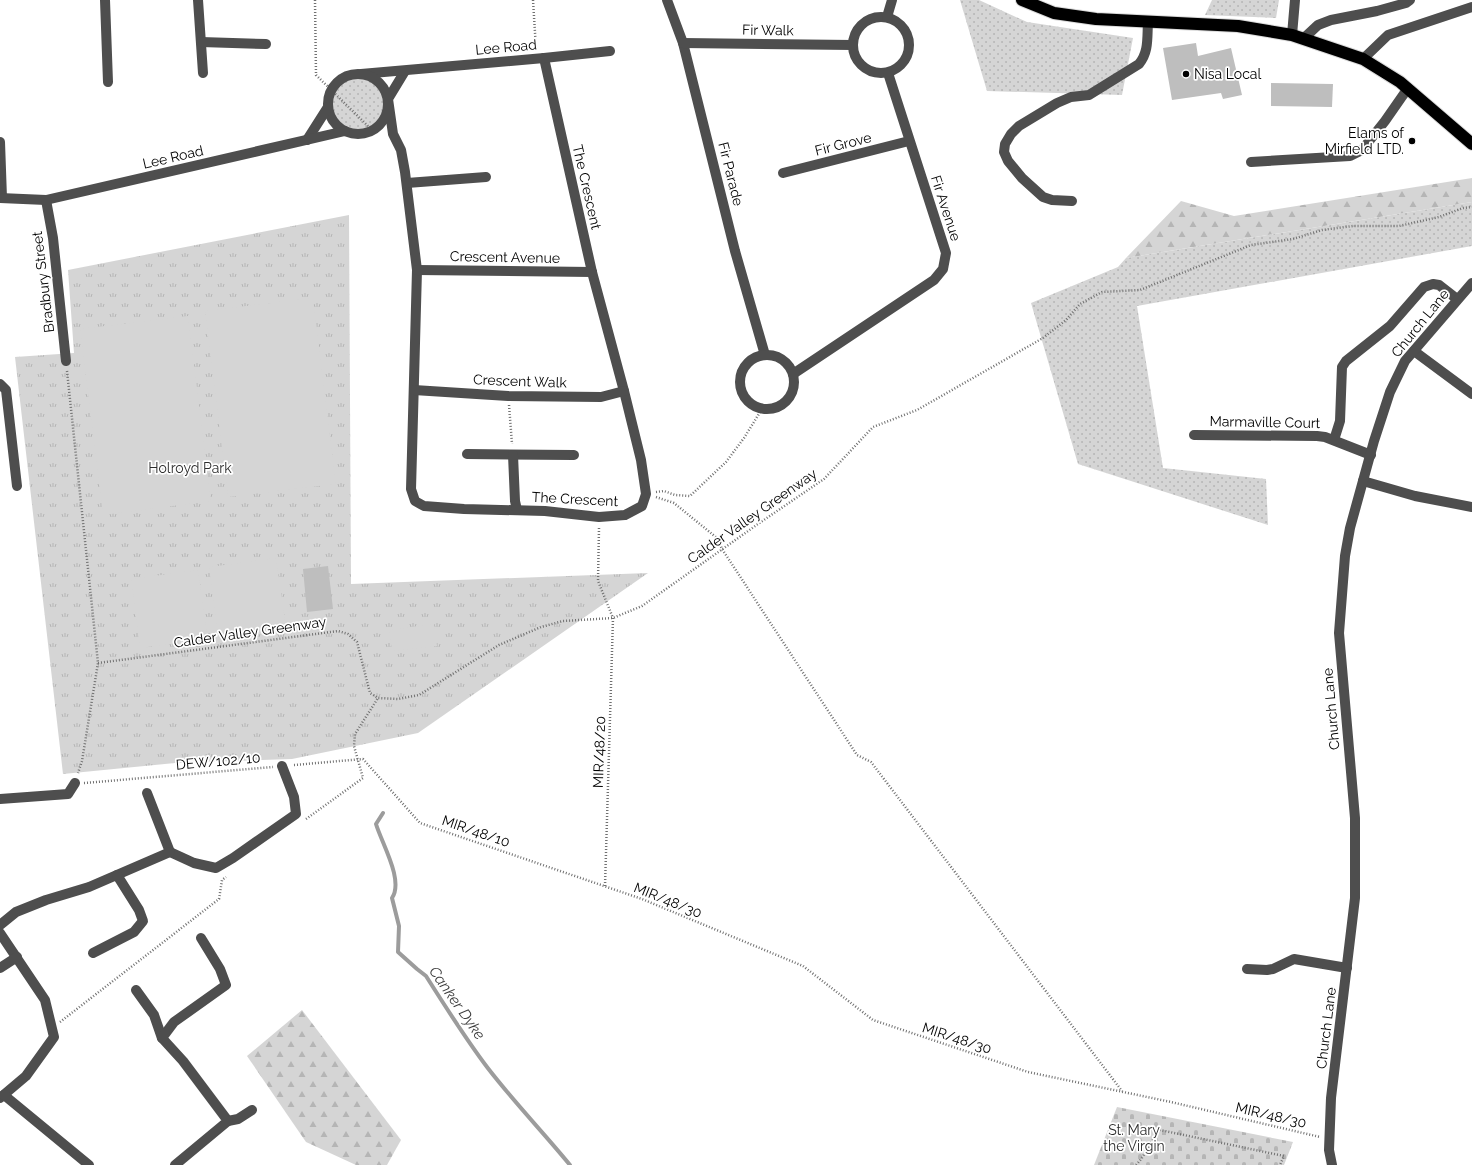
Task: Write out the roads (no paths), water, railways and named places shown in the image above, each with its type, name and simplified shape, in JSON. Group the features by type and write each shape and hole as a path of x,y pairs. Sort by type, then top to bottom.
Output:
{"highway":[{"path":"1022,0 1054,13 1096,19 1238,26 1297,37 1363,59 1408,88 1472,144"}],"street":[{"path":"105,0 108,82"},
{"path":"198,0 203,73"},
{"name":"Fir Parade","path":"667,0 683,43 735,251 765,355"},
{"path":"887,17 892,0"},
{"path":"1295,0 1297,37 1318,25 1331,20 1377,11 1406,3 1410,0"},
{"path":"1363,59 1388,35 1472,7"},
{"path":"879,16 896,20 908,35 910,45 909,54 904,63 897,69 888,73 879,74 864,68 856,58 853,45 854,37 863,23 879,16"},
{"path":"1072,201 1052,200 1043,197 1022,178 1008,161 1004,152 1005,144 1011,134 1020,126 1057,103 1071,97 1089,95 1138,64 1145,57 1148,22"},
{"path":"201,42 266,44"},
{"name":"Fir Walk","path":"683,43 853,45"},
{"name":"Lee Road","path":"328,107 329,96 332,91 341,80 350,76 540,59 610,51"},
{"name":"The Crescent","path":"388,99 393,134 401,150 407,183 417,270 411,489 415,501 424,506 451,508 517,510 599,517 625,515 642,506 646,494 641,460 592,272 540,59"},
{"path":"388,99 405,70"},
{"name":"Fir Avenue","path":"793,374 934,280 943,269 946,253 888,73"},
{"path":"361,74 371,77 385,90 388,99 387,113 377,128 393,134"},
{"path":"1251,162 1350,156 1362,150 1408,88"},
{"path":"328,107 331,117 337,125 345,131"},
{"path":"306,140 328,107"},
{"name":"Lee Road","path":"1,198 46,200 345,131 354,134 364,134 377,128"},
{"name":"Fir Grove","path":"783,174 910,141"},
{"path":"0,142 1,198"},
{"path":"407,183 486,177"},
{"name":"Bradbury Street","path":"46,200 53,238 66,361"},
{"name":"Crescent Avenue","path":"417,270 592,272"},
{"name":"Church Lane","path":"1332,1165 1329,1150 1331,1098 1355,898 1355,818 1339,633 1345,556 1350,528 1370,455 1390,392 1405,361 1472,283"},
{"name":"Marmaville Court","path":"1334,440 1340,421 1342,367 1346,360 1390,326 1424,287 1433,284 1439,285 1457,299"},
{"path":"1414,351 1472,394"},
{"path":"765,355 774,356 789,366 793,374 794,382 793,390 785,403 770,409 762,409 754,406 747,400 740,385 744,368 750,362 765,355"},
{"path":"0,384 6,390 17,486"},
{"name":"Crescent Walk","path":"414,390 508,396 601,397 624,391"},
{"name":"Marmaville Court","path":"1194,435 1317,436 1334,440 1370,455"},
{"path":"468,454 574,455"},
{"path":"513,455 515,500 517,510"},
{"path":"1363,481 1415,496 1472,507"},
{"path":"147,793 170,852 194,864 216,868 233,858 296,814 294,797 282,766"},
{"path":"0,799 68,794 75,783"},
{"path":"0,926 16,912 46,900 89,887 170,852"},
{"path":"93,953 134,932 142,921 139,910 117,875"},
{"path":"0,932 45,1000 54,1037 26,1076 2,1097 89,1165"},
{"path":"162,1038 174,1022 226,985 220,969 201,938"},
{"path":"0,968 16,957"},
{"path":"1247,968 1267,970 1273,969 1294,959 1347,968"},
{"path":"136,990 154,1014 162,1038 183,1061 228,1121"},
{"path":"174,1165 228,1121 238,1119 252,1110"}],"waterway":[{"name":"Canker Dyke","path":"383,813 376,824 394,872 395,890 392,898 399,926 398,952 426,976 487,1067 570,1165"}],"place":[{"name":"Nisa Local","path":"1186,74"},
{"name":"Elams of Mirfield LTD.","path":"1412,141"}],"park label":[{"name":"Holroyd Park","path":"190,468"},
{"name":"St. Mary the Virgin","path":"1134,1138"}]}
